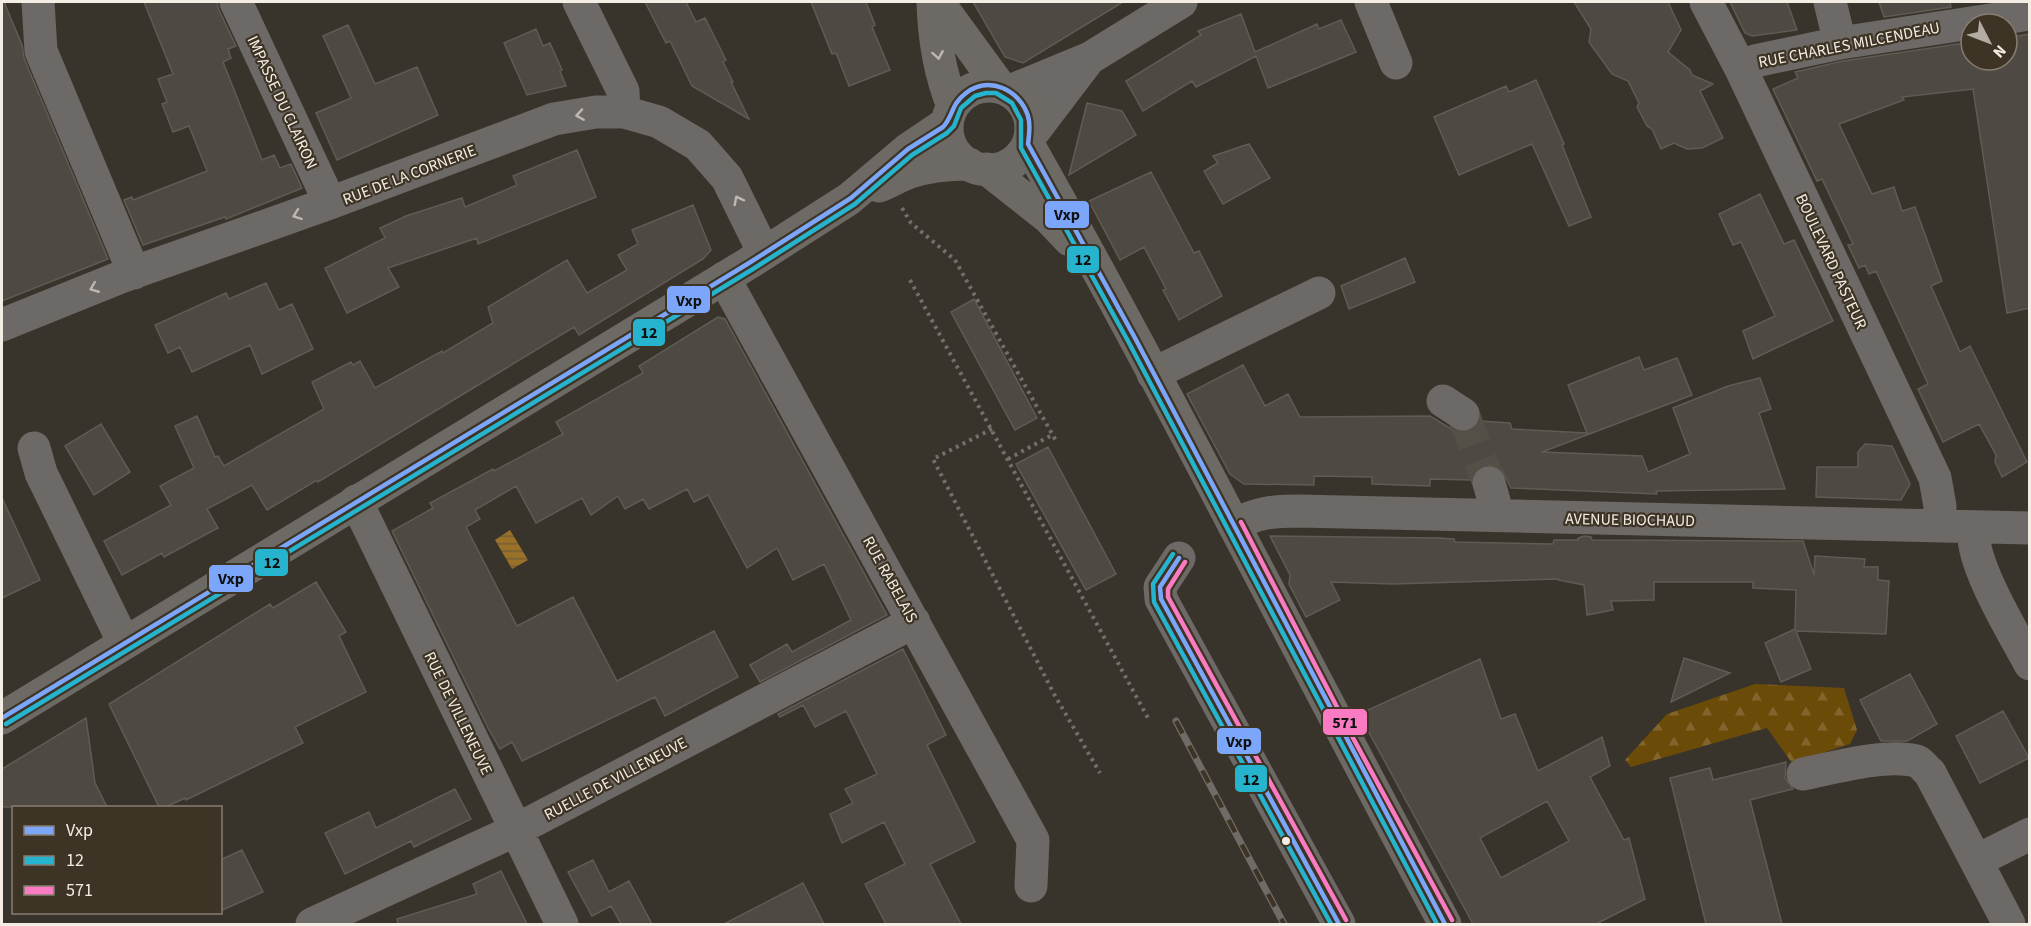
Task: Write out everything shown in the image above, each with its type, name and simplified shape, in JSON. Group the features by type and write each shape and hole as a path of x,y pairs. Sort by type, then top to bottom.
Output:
{"main road":[{"path":"933,2 934,33 950,115 948,135 952,147 959,157 978,167 1049,218 1098,267"},
{"path":"857,193 910,172 949,165 999,168 1011,163 1021,155 1029,139 1031,122 1027,109 1020,99 1005,89 938,2"},
{"path":"2,718 724,278 857,193 950,115 962,96 973,89 986,86 1005,89"},
{"path":"1029,139 1234,525 1345,740 1445,924"}],"street":[{"path":"38,2 41,51 134,273"},
{"name":"IMPASSE DU CLAIRON","path":"236,2 330,203"},
{"path":"579,2 623,91 624,112"},
{"path":"1005,89 1090,58 1181,2"},
{"path":"1371,2 1396,63"},
{"name":"BOULEVARD PASTEUR","path":"1706,2 1740,67 1935,478 1940,506 1939,526"},
{"path":"1830,2 1840,43"},
{"name":"RUE CHARLES MILCENDEAU","path":"1740,67 1755,61 1840,43 2030,14"},
{"path":"1029,139 1090,58"},
{"name":"RUE DE LA CORNERIE","path":"2,325 134,273 554,119 596,112 624,112 659,122 698,145 727,178 764,253"},
{"name":"RUE RABELAIS","path":"724,278 1033,840 1031,886"},
{"path":"1153,374 1319,293"},
{"path":"34,448 40,473 124,643"},
{"path":"1489,483 1498,516"},
{"name":"RUE DE VILLENEUVE","path":"356,501 562,924"},
{"name":"AVENUE BIOCHAUD","path":"1234,525 1269,511 2030,528"},
{"path":"1974,528 1973,536 1984,576 2030,664"},
{"path":"1179,558 1160,587 1161,599 1339,924"},
{"name":"RUELLE DE VILLENEUVE","path":"312,924 516,830 914,622"},
{"path":"1803,774 1856,763 1900,759 1918,761 1930,773 2009,924"},
{"path":"1976,861 2030,834"}],"path":[{"path":"901,206 911,223 955,260 1056,441"},
{"path":"910,280 1149,720"},
{"path":"992,429 933,459 1054,694 1100,773"},
{"path":"1008,459 1052,435"}],"green space":[{"path":"1755,684 1844,688 1857,730 1850,744 1792,763 1767,728 1631,767 1625,760 1667,714"}],"shaded area":[{"path":"510,530 528,560 512,569 495,540"}],"building":[{"path":"2,2 4,2 22,45 24,58 108,259 2,301"},
{"path":"144,2 217,2 236,46 228,49 231,58 223,62 262,160 274,155 280,168 291,164 302,188 226,219 225,217 143,245 124,200 132,197 133,200 207,171 189,126 173,132 162,104 167,102 158,79 173,74"},
{"path":"645,2 686,2 696,22 705,18 726,60 723,62 749,119 692,86 670,41 666,43"},
{"path":"811,2 866,2 875,25 872,27 890,70 849,86 836,53 832,54"},
{"path":"973,2 1123,2 1023,63 1005,57"},
{"path":"1574,2 1668,2 1681,30 1668,52 1690,70 1692,75 1713,84 1700,91 1723,138 1702,148 1687,149 1674,143 1661,149 1652,129 1647,126 1637,107 1639,103 1628,81 1612,74 1589,42 1591,29"},
{"path":"1730,2 1787,2 1797,30 1752,36 1745,33"},
{"path":"1879,2 1950,2 1951,7 1884,17"},
{"path":"1241,14 1255,52 1317,24 1319,29 1341,20 1356,52 1268,88 1256,56 1196,87 1192,81 1143,111 1126,81 1201,35 1198,31"},
{"path":"348,25 375,84 417,67 438,115 337,160 316,113 351,98 323,36"},
{"path":"536,29 543,46 550,43 562,70 560,71 566,86 527,95 504,43"},
{"path":"2030,34 2030,308 2007,313 1973,89 1902,97 1904,100 1839,124 1872,194 1894,187 1902,211 1915,207 1942,281 1931,286 1960,352 1970,346 2027,462 2002,477 1995,462 1996,455 1979,424 1943,442 1918,389 1928,384 1876,271 1869,274 1865,265 1859,268 1848,245 1853,244 1822,179 1817,181 1773,89 1798,78 1795,72 1843,61 1959,44 1959,72 2019,72 2019,36"},
{"path":"1536,80 1564,144 1562,145 1591,217 1569,226 1532,144 1459,175 1434,117 1506,86 1509,92"},
{"path":"1087,103 1122,111 1136,135 1069,175"},
{"path":"1249,144 1270,178 1223,204 1204,171 1218,163 1213,156"},
{"path":"577,150 596,197 478,244 477,238 388,268 399,287 347,313 325,268 385,238 380,228 406,216 462,198 465,207 517,185 513,176"},
{"path":"1151,172 1194,253 1199,251 1222,296 1179,320 1144,247 1120,260 1089,201"},
{"path":"1760,194 1784,244 1794,240 1833,321 1753,359 1743,331 1775,316 1741,242 1733,245 1719,214"},
{"path":"693,205 711,250 703,259 579,335 574,327 318,482 317,480 267,510 252,485 207,509 218,528 164,557 162,553 122,575 104,541 171,505 160,486 194,468 175,426 197,416 215,457 218,456 224,466 324,409 312,382 351,362 353,365 360,361 375,388 442,351 443,353 493,323 488,307 567,260 587,293 627,270 618,255 638,244 632,230"},
{"path":"1405,258 1415,282 1349,309 1341,286"},
{"path":"266,283 279,310 292,304 313,349 262,374 250,345 192,372 180,347 168,353 155,325 226,293 229,299"},
{"path":"974,299 1037,418 1015,430 951,312"},
{"path":"718,317 725,319 887,615 760,682 750,665 787,644 792,652 851,620 824,564 793,580 777,548 747,568 708,495 694,502 687,489 649,509 643,499 625,509 618,496 591,515 582,498 536,523 516,486 475,510 480,519 466,527 517,626 573,597 617,681 714,631 738,677 665,716 655,697 522,761 512,742 500,749 488,728 392,531 433,508 430,503 563,434 556,422 643,373 639,366"},
{"path":"1639,357 1644,370 1677,358 1692,395 1542,452 1642,456 1648,472 1690,454 1673,408 1728,386 1760,378 1771,409 1759,413 1785,489 1656,491 1657,494 1511,488 1502,470 1493,465 1483,465 1476,470 1471,480 1430,479 1430,486 1372,484 1372,477 1314,476 1314,485 1244,484 1230,474 1187,394 1243,365 1265,406 1288,394 1300,417 1430,416 1461,433 1472,430 1480,421 1510,423 1512,429 1587,433 1568,385"},
{"path":"101,424 130,472 94,495 65,446"},
{"path":"1865,444 1892,446 1910,484 1901,500 1816,497 1817,467 1858,467 1858,452"},
{"path":"1048,447 1116,574 1086,590 1016,464"},
{"path":"2,498 40,580 2,598"},
{"path":"1270,536 1438,538 1454,539 1455,542 1553,544 1554,540 1578,540 1584,536 1591,537 1592,540 1803,541 1814,575 1815,556 1865,559 1864,567 1878,567 1878,580 1889,581 1886,634 1796,631 1811,669 1781,682 1765,643 1795,629 1796,590 1753,588 1753,582 1654,582 1654,600 1611,601 1613,610 1587,615 1584,585 1558,579 1393,584 1331,582 1340,600 1306,617 1289,584 1290,575"},
{"path":"316,582 346,632 339,636 366,692 295,727 303,743 186,800 185,798 168,806 159,806 109,704 270,604 273,608"},
{"path":"903,649 946,735 927,745 975,842 930,864 961,924 886,924 865,884 905,864 884,822 842,843 830,814 853,803 845,789 877,774 846,711 815,727 803,705 780,717 778,714"},
{"path":"1684,658 1730,673 1671,702"},
{"path":"1480,659 1501,719 1515,714 1538,771 1602,737 1610,766 1590,777 1624,840 1629,838 1645,899 1596,924 1473,924 1359,714","holes":["1547,801 1569,841 1501,878 1480,838"]},
{"path":"1910,674 1937,724 1907,741 1881,741 1860,700"},
{"path":"2003,711 2029,758 1980,783 1956,736"},
{"path":"86,718 95,783 106,806 2,807 2,769"},
{"path":"1786,762 1785,778 1793,789 1750,800 1782,924 1706,924 1670,778 1710,768 1713,780"},
{"path":"455,789 471,819 414,847 411,841 345,874 325,833 369,812 376,828"},
{"path":"242,850 263,892 222,910 222,859"},
{"path":"593,860 609,892 629,881 652,924 621,924 611,906 592,916 568,872"},
{"path":"501,871 527,924 398,924 397,919 477,894 473,884"},
{"path":"803,883 824,924 724,924"}],"tunnel":[{"path":"1463,414 1489,483"}],"railway":[{"path":"1176,721 1284,924"}],"transit line":[{"name":"Vxp","path":"2,718 749,263 851,198 908,149 943,127 957,102 966,93 984,85 994,86 1011,93 1024,107 1030,130 1028,144 1135,338 1445,924"},
{"name":"12","path":"6,724 753,269 855,204 912,155 947,133 954,126 961,108 975,96 996,93 1012,103 1021,120 1021,148 1128,341 1437,924"},
{"name":"571","path":"1241,522 1352,736 1452,920"},
{"name":"12","path":"1173,554 1153,584 1154,602 1331,924"},
{"name":"Vxp","path":"1179,558 1160,587 1161,599 1339,924"},
{"name":"571","path":"1185,562 1168,589 1168,597 1346,920"}]}
